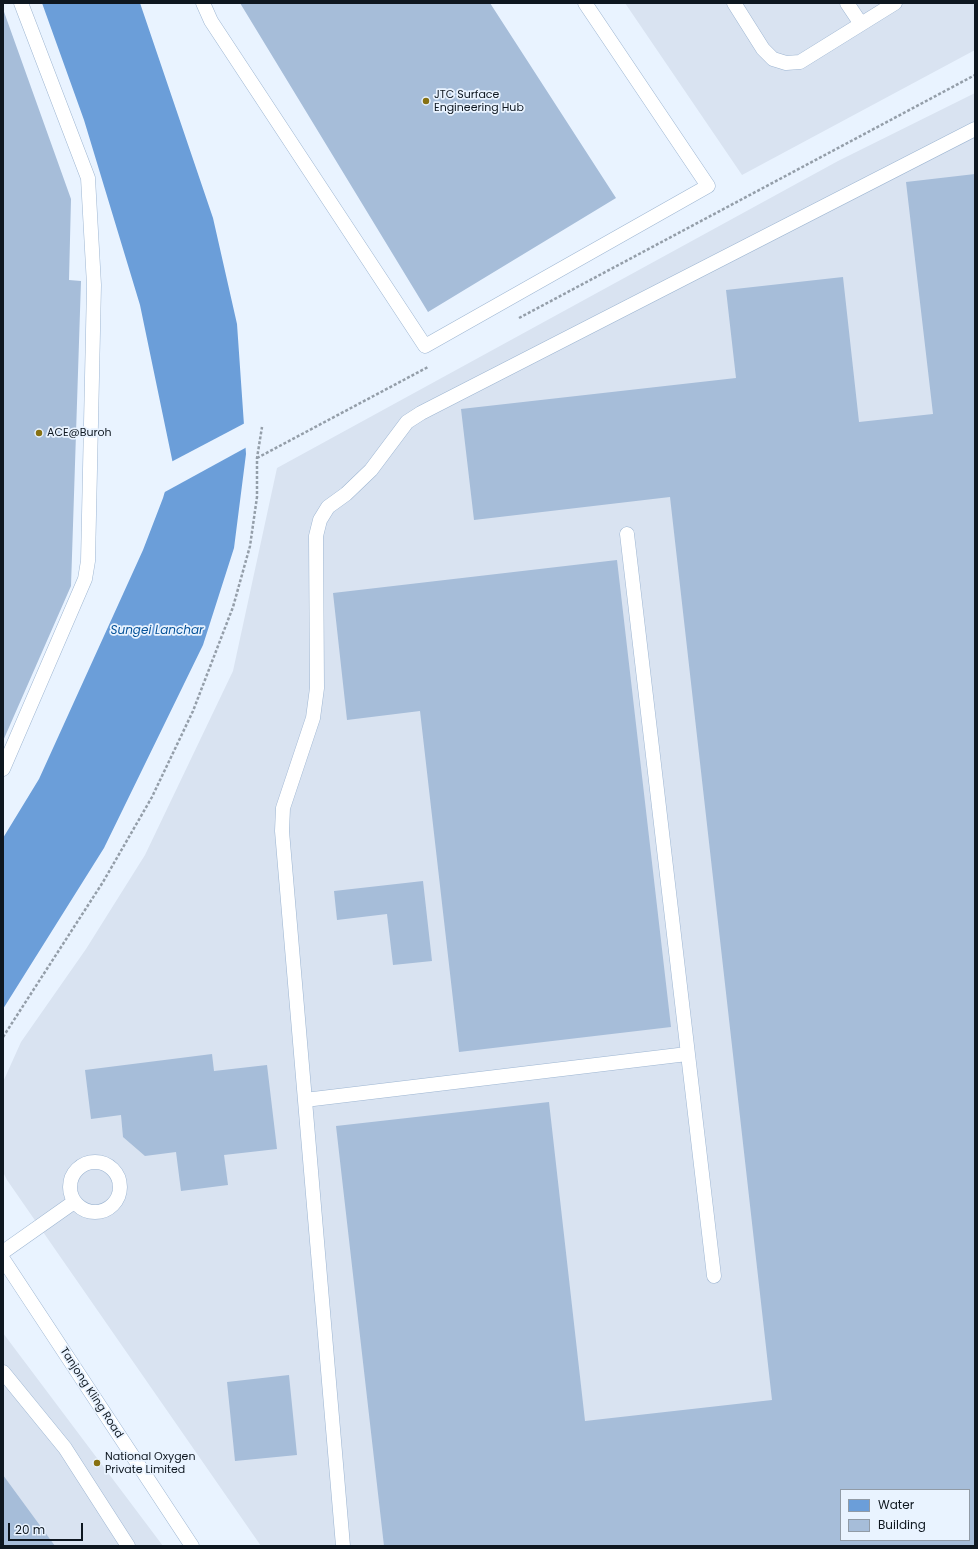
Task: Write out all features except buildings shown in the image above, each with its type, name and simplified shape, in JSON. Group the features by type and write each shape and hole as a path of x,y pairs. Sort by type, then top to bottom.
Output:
{"lane":[{"path":"3,769 85,579 88,538 94,285 88,178 21,3"},
{"path":"203,3 211,21 425,346 708,186 585,3"},
{"path":"734,3 763,49 773,59 786,63 800,62 895,3"},
{"path":"848,3 860,24"},
{"path":"343,1546 282,831 283,808 313,718 317,688 316,536 320,520 328,507 346,494 371,470 407,422 421,413 975,129"},
{"path":"627,534 714,1276"},
{"path":"305,1100 687,1054"},
{"path":"3,1252 74,1202"},
{"name":"Tanjong Kling Road","path":"3,1259 188,1544"},
{"path":"3,1372 65,1448 128,1546"}],"path":[{"path":"518,319 975,75"},
{"path":"257,458 433,364"},
{"path":"3,1037 106,875 152,797 193,711 233,607 250,546 257,497 257,458 262,427"}],"shaded area":[{"path":"625,3 975,3 975,50 742,175"},
{"path":"975,93 975,1546 261,1546 7,1180 3,1172 3,1082 21,1042 86,949 145,855 233,671 277,468 838,161"},
{"name":"National Oxygen Private Limited","path":"3,1333 163,1546 3,1546"}],"water":[{"name":"Sungei Lanchar","path":"42,3 140,3 213,218 237,324 246,454 234,548 203,645 104,848 3,1009 3,838 39,779 143,550 163,498 173,464 140,305 84,120"}],"pier":[{"path":"247,422 247,447 163,493 171,462"}],"place":[{"name":"JTC Surface Engineering Hub","path":"426,101"},
{"name":"ACE@Buroh","path":"39,433"},
{"name":"National Oxygen Private Limited","path":"97,1463"}]}
